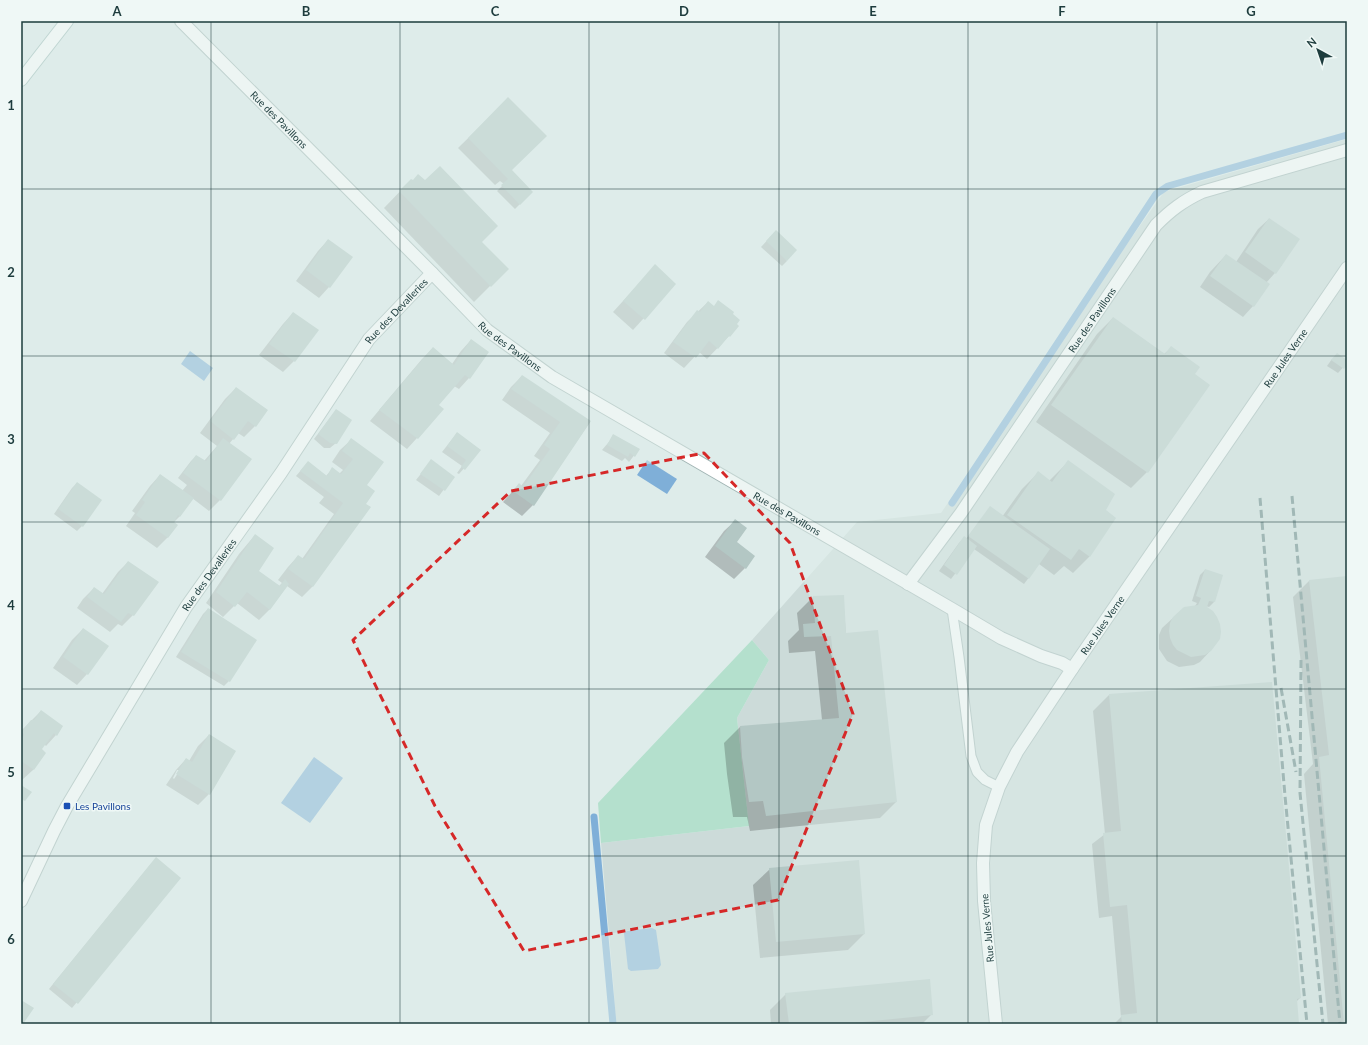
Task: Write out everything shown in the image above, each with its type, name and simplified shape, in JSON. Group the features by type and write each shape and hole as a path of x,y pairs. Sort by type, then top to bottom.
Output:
{"street":[{"path":"21,80 67,21"},
{"name":"Rue des Pavillons","path":"181,21 487,330 552,377 908,584 1001,638 1041,656 1062,663 1072,670"},
{"name":"Rue des Pavillons","path":"908,584 961,513 1156,225 1185,200 1202,192 1347,150"},
{"name":"Rue Jules Verne","path":"996,1024 984,901 983,863 986,825 999,787 1017,752 1347,268"},
{"name":"Rue des Devalleries","path":"21,901 67,806 186,607 281,473 369,339 432,273"}],"lane":[{"path":"952,609 971,756 977,772 985,780 999,787"}],"highlighted area":[{"path":"704,453 790,543 853,714 778,900 524,951 435,806 353,640 511,491"}],"shaded area":[{"path":"1347,139 1347,1024 615,1024 614,991 601,843 749,826 737,718 769,660 752,640 857,522 941,513 1097,286 1164,192"}],"green space":[{"path":"752,640 769,660 737,718 749,826 601,843 598,803"}],"water":[{"path":"190,351 213,368 204,381 181,364"},
{"path":"647,460 677,479 667,494 637,475"},
{"path":"314,757 343,778 310,823 281,803"},
{"path":"652,928 656,930 661,965 658,969 631,971 628,969 624,933 627,931"}],"building":[{"path":"508,97 547,136 512,170 533,192 520,205 501,185 508,179 468,138"},
{"path":"440,166 498,226 482,242 509,269 491,287 399,191 418,174 425,180"},
{"path":"1269,218 1300,239 1276,274 1245,252"},
{"path":"776,230 797,250 787,261 766,241"},
{"path":"328,239 353,257 330,288 306,270"},
{"path":"1226,254 1270,284 1254,307 1210,276"},
{"path":"655,264 676,284 645,320 623,301"},
{"path":"718,300 734,312 733,314 740,320 737,324 739,326 718,349 709,341 696,358 673,342 697,310 700,312 708,301 714,306"},
{"path":"293,312 319,330 295,362 269,344"},
{"path":"1113,317 1165,354 1171,346 1200,367 1195,374 1210,385 1148,473 1051,405"},
{"path":"471,339 489,352 470,379 465,375 439,405 444,409 418,439 379,410 433,347 454,365"},
{"path":"1337,353 1347,360 1347,365 1344,369 1331,360"},
{"path":"522,375 591,421 534,506 513,491 519,483 523,487 550,449 544,445 560,422 511,389"},
{"path":"236,387 268,410 256,427 248,421 234,440 210,421"},
{"path":"336,409 352,420 337,444 330,443 318,434"},
{"path":"457,432 481,450 465,470 461,467 466,460 447,446"},
{"path":"613,434 640,449 635,457 630,453 628,457 607,445"},
{"path":"223,438 252,459 221,501 183,473 196,455 206,461"},
{"path":"351,438 384,462 367,485 375,491 366,504 371,507 313,587 288,569 298,555 304,559 343,503 300,471 308,461 327,476 332,467 341,474 353,459 342,451"},
{"path":"431,459 455,477 445,491 420,474"},
{"path":"1068,460 1115,494 1106,510 1116,518 1090,557 1079,549 1071,560 1007,515 1038,471 1052,482"},
{"path":"160,474 194,498 180,517 178,515 174,522 178,525 168,538 136,515 145,502 142,500"},
{"path":"77,482 102,500 83,527 58,509"},
{"path":"990,506 1050,549 1029,579 968,536"},
{"path":"735,519 747,528 737,542 755,556 746,569 715,546"},
{"path":"255,534 274,548 259,571 280,586 285,579 289,584 270,610 247,592 235,607 216,592"},
{"path":"964,536 977,546 957,575 944,565"},
{"path":"128,561 159,582 134,616 128,613 121,622 87,597 94,587 104,594"},
{"path":"1205,569 1223,575 1215,602 1209,601 1207,607 1213,611 1220,624 1220,639 1211,651 1205,655 1191,657 1177,650 1173,645 1169,631 1170,623 1173,617 1184,607 1198,605 1201,598 1196,596"},
{"path":"1347,576 1347,1024 1344,1024 1319,757 1329,755 1309,580"},
{"path":"844,595 846,633 878,630 897,802 766,816 763,801 749,802 742,757 740,726 839,718 831,636 804,637 803,624 815,623 813,596"},
{"path":"208,608 257,640 230,682 181,652"},
{"path":"83,628 109,646 88,675 63,657"},
{"path":"1272,682 1301,998 1297,999 1299,1024 1122,1024 1121,1015 1137,1013 1127,905 1110,907 1103,833 1121,831 1109,694"},
{"path":"41,710 63,726 57,736 54,733 42,749 46,753 34,770 21,761 21,739 24,735 22,731 31,720 34,720"},
{"path":"209,734 236,751 210,795 176,774 186,758 192,762"},
{"path":"21,785 32,792 25,801 21,799"},
{"path":"156,857 181,878 78,1004 53,984"},
{"path":"859,860 865,934 776,942 769,868"},
{"path":"930,979 933,1015 843,1024 789,1024 785,993"},
{"path":"21,1000 34,1008 23,1024 21,1024"}],"waterway":[{"path":"952,503 1156,194 1168,186 1347,135"},
{"path":"594,817 613,1024"}],"railway":[{"path":"1292,496 1340,1024"},
{"path":"1260,498 1285,796 1307,1024"},
{"path":"1301,660 1300,793 1323,1024"},
{"path":"1281,688 1296,772"}],"place":[{"name":"Les Pavillons","path":"67,806"}]}
